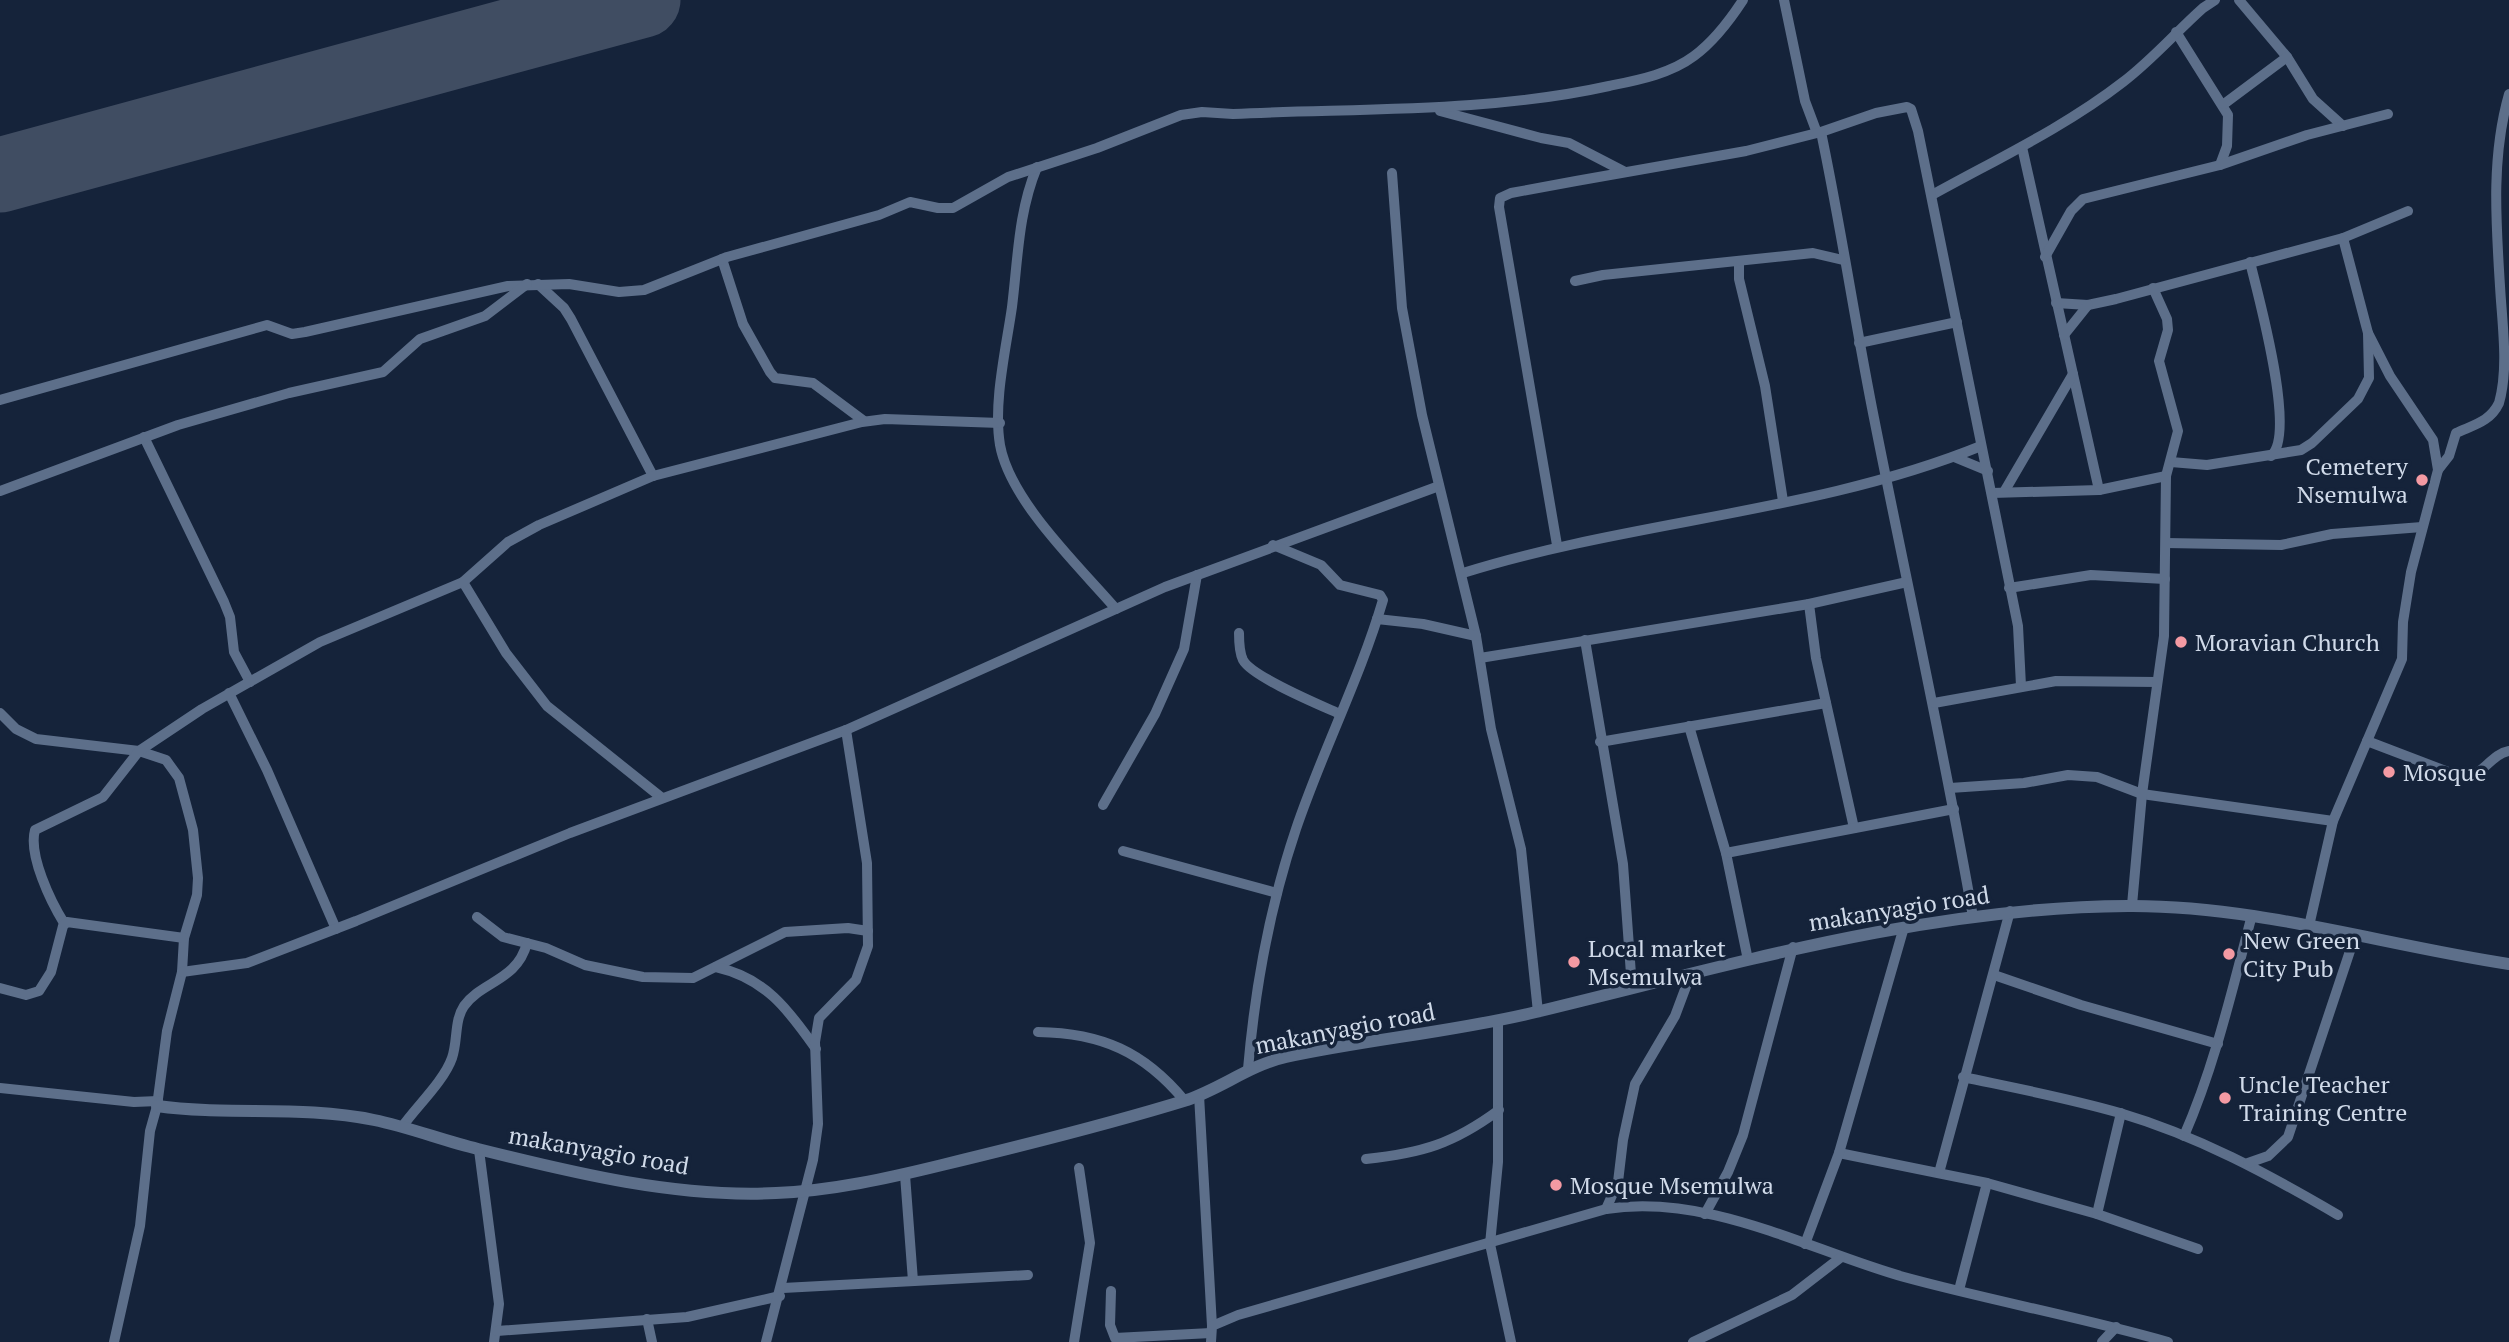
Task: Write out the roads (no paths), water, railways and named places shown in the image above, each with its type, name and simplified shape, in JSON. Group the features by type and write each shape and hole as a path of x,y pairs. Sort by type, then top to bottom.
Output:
{"street":[{"path":"0,400 267,325 292,334 532,284 569,284 619,292 644,290 722,259 879,215 910,202 953,208 1008,177 1097,148 1181,115 1430,108 1569,96 1668,71 1694,56 1714,37 1743,0"},
{"path":"1784,0 1791,20 1805,101 1819,133 1839,216 1843,260 1907,582 1934,702 1973,917"},
{"path":"1932,195 2022,147 2125,81 2176,32 2216,0"},
{"path":"2239,0 2287,57 2313,99 2343,125"},
{"path":"2176,32 2224,104 2229,133 2220,165"},
{"path":"2224,104 2287,57"},
{"path":"2309,926 2333,821 2402,659 2403,622 2421,527 2438,470 2449,456 2456,433 2492,414 2502,392 2505,339 2495,219 2498,156 2509,94"},
{"path":"1557,545 1522,355 1518,308 1499,207 1500,198 1511,193 1746,151 1819,133 1900,106 1911,109 1932,195 1981,446 1998,493 2009,588 2018,626 2021,686"},
{"path":"1430,108 1569,143 1625,172"},
{"path":"2045,257 2071,211 2084,199 2220,165 2343,125 2388,114"},
{"path":"2022,147 2037,201 2045,257 2099,490"},
{"path":"1037,167 1027,191 1017,236 1014,284 1003,361 1000,444 1005,461 1027,506 1115,609"},
{"path":"1392,173 1402,308 1439,486 1476,636 1491,729 1521,849 1538,1012"},
{"path":"2056,303 2088,305 2343,237 2408,211"},
{"path":"2343,237 2368,332 2390,376 2433,440 2438,470"},
{"path":"1575,281 1818,253 1843,260"},
{"path":"722,259 743,324 775,378 813,383 864,422"},
{"path":"1739,261 1739,279 1762,375 1783,501"},
{"path":"2250,262 2280,401 2278,446 2271,456"},
{"path":"0,491 144,437 289,393 383,372 420,339 485,316 532,284"},
{"path":"532,284 564,308 571,319 653,477"},
{"path":"2132,905 2142,794 2164,636 2166,476 2177,442 2178,422 2160,361 2168,323 2153,288"},
{"path":"2064,335 2088,305"},
{"path":"1859,343 1957,322"},
{"path":"2171,462 2207,465 2271,456 2307,447 2358,399 2369,378 2368,332"},
{"path":"1998,493 2073,374"},
{"path":"64,923 50,901 36,856 33,839 35,830 103,797 139,751 229,693 320,642 463,582 508,542 539,525 653,477 864,422 885,419 1000,423"},
{"path":"144,437 194,546 216,584 230,617 234,652 250,682"},
{"path":"1462,573 1557,545 1888,478 1981,446"},
{"path":"1954,457 1988,471"},
{"path":"1998,493 2099,490 2166,476"},
{"path":"2142,480 2165,494"},
{"path":"182,972 247,963 336,929 662,798 846,730 1197,575 1439,486"},
{"path":"2166,543 2281,545 2332,534 2421,527"},
{"path":"1248,1069 1254,1010 1277,893 1297,827 1383,600 1380,595 1340,585 1321,565 1273,545"},
{"path":"1103,805 1155,714 1184,649 1197,575"},
{"path":"2009,588 2091,575 2165,579"},
{"path":"463,582 506,653 547,706 662,798"},
{"path":"1480,658 1809,604 1907,582"},
{"path":"1809,604 1826,703 1854,828"},
{"path":"1377,619 1423,624 1476,636"},
{"path":"1238,633 1240,651 1252,669 1339,714"},
{"path":"1585,640 1600,742 1623,864 1632,988"},
{"path":"1934,702 2021,686 2084,680 2157,682"},
{"path":"229,693 267,771 336,929"},
{"path":"1600,742 1826,703"},
{"path":"0,713 16,729 36,739 139,751 166,760 173,767 193,830 197,895 184,938 182,972 167,1031 158,1103 150,1132 140,1226 114,1342"},
{"path":"1689,726 1726,853 1748,960"},
{"path":"766,1342 807,1189 818,1124 816,1049 819,1017 856,980 868,946 867,863 846,730"},
{"path":"2367,741 2464,778 2481,772 2496,757 2509,751"},
{"path":"1950,788 2024,783 2068,775 2097,777 2142,794 2333,821"},
{"path":"1726,853 1954,809"},
{"path":"1123,851 1277,893"},
{"name":"makanyagio road","path":"158,1103 373,1119 479,1150 652,1186 777,1193 905,1175 1063,1138 1199,1096 1248,1069 1285,1057 1499,1021 1690,976 1793,947 2010,911 2132,905 2252,915 2509,964"},
{"path":"1939,1172 2010,911"},
{"path":"2184,1136 2202,1095 2218,1044 2252,915"},
{"path":"477,917 503,937 527,943 584,965 643,977 693,978 785,932 848,928 868,931"},
{"path":"64,923 73,921 184,938"},
{"path":"0,988 26,995 44,986 64,923"},
{"path":"1805,1244 1839,1153 1904,928"},
{"path":"2248,1163 2268,1156 2288,1137 2355,936"},
{"path":"402,1127 442,1076 452,1058 458,1020 464,1005 518,964 527,943"},
{"path":"1705,1214 1728,1172 1743,1135 1793,947"},
{"path":"716,967 754,979 792,1014 816,1049"},
{"path":"1994,975 2218,1044"},
{"path":"1606,1209 1618,1182 1628,1109 1635,1084 1675,1016 1690,976"},
{"path":"1499,1021 1496,1065 1498,1162 1490,1244 1511,1342"},
{"path":"1038,1032 1064,1033 1128,1050 1164,1076 1184,1100"},
{"path":"1963,1077 2121,1113 2184,1136 2248,1163 2338,1214"},
{"path":"0,1088 158,1103"},
{"path":"1199,1096 1212,1334"},
{"path":"1366,1159 1435,1148 1478,1126 1499,1110"},
{"path":"2097,1214 2121,1113"},
{"path":"479,1150 499,1304 495,1336 715,1312 781,1292 1028,1275"},
{"path":"1839,1153 1987,1183 2097,1214 2198,1249"},
{"path":"1074,1342 1090,1243 1079,1168"},
{"path":"905,1175 913,1282"},
{"path":"1959,1290 1987,1183"},
{"path":"1111,1291 1110,1325 1115,1338 1212,1334 1238,1315 1606,1209 1643,1205 1705,1214 1805,1244 1840,1258 2168,1342"},
{"path":"1693,1342 1792,1294 1840,1258"},
{"path":"648,1319 652,1342"},
{"path":"2102,1342 2116,1327"}],"place":[{"name":"Cemetery Nsemulwa","path":"2422,480"},
{"name":"Moravian Church","path":"2181,642"},
{"name":"Mosque","path":"2389,772"},
{"name":"New Green City Pub","path":"2229,954"},
{"name":"Local market Msemulwa","path":"1574,962"},
{"name":"Uncle Teacher Training Centre","path":"2225,1098"},
{"name":"Mosque Msemulwa","path":"1556,1185"}]}
